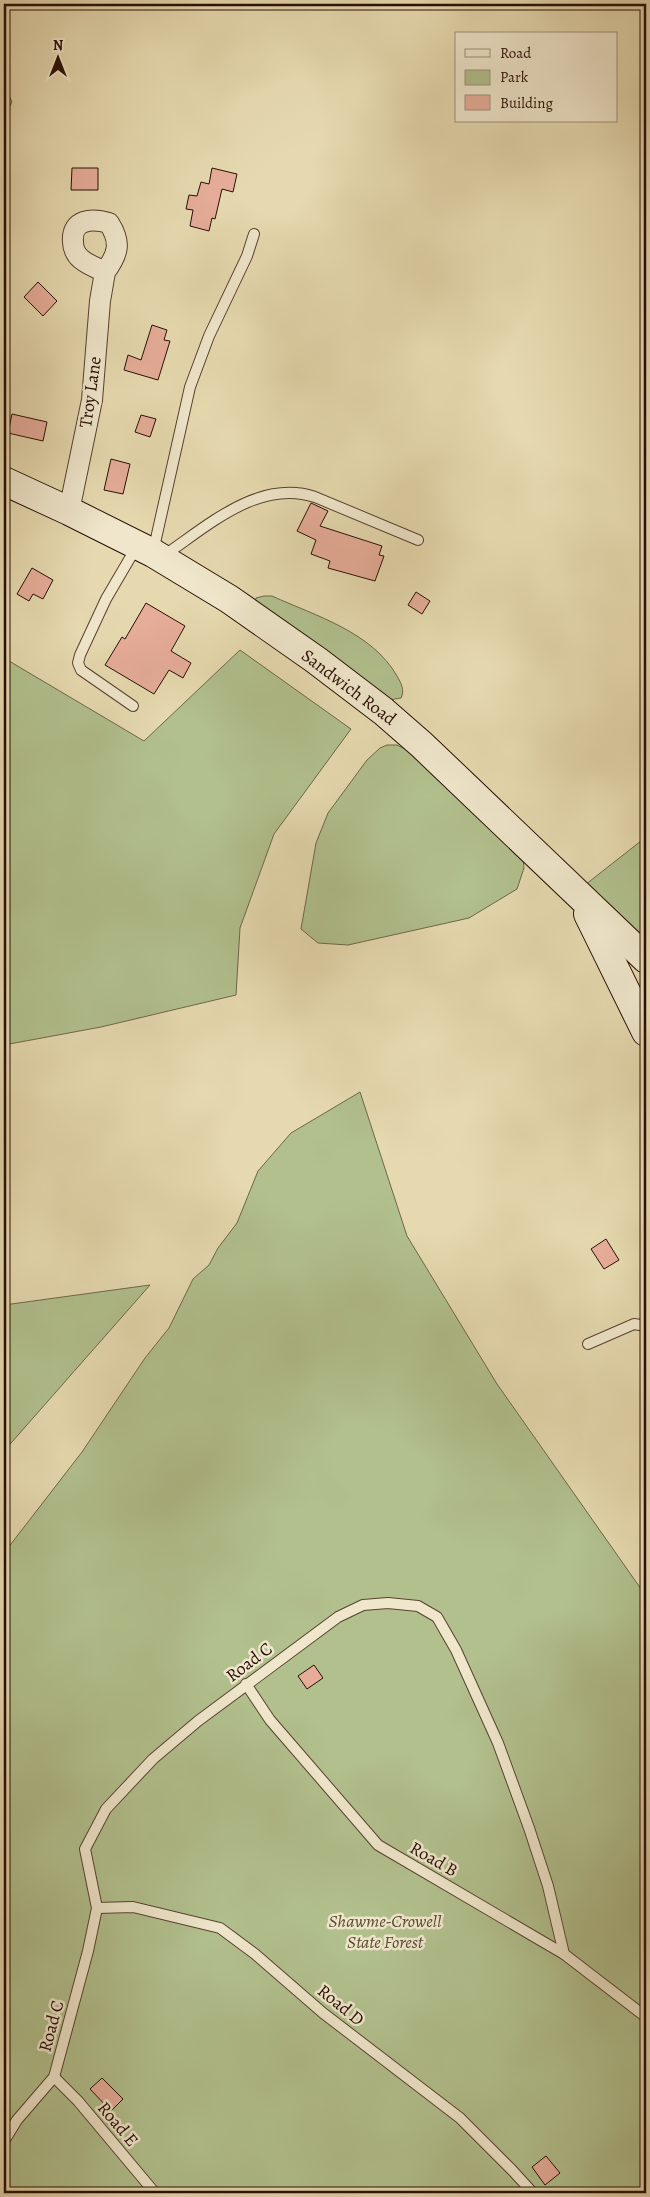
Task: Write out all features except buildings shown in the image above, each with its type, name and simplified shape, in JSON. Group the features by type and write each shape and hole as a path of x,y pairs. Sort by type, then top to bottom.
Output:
{"main road":[{"name":"Sandwich Road","path":"4,481 153,550 229,599 316,660 383,711 449,769 646,959"},
{"path":"580,897 646,1032"}],"street":[{"name":"Troy Lane","path":"69,511 92,400 100,301 105,272"}],"lane":[{"path":"153,550 190,387 209,336 247,256 254,234"},
{"path":"133,706 82,670 78,663 106,599 153,550 231,510 275,492 310,495 418,540"},
{"path":"588,1344 634,1324 646,1326"},
{"name":"Road C","path":"4,2141 17,2120 54,2077 88,1951 97,1908 85,1849 106,1809 153,1759 246,1684 338,1617 363,1605 388,1603 418,1606 437,1617 456,1650 498,1743 530,1828 548,1886 564,1954"},
{"name":"Road B","path":"246,1684 270,1720 378,1845 564,1954 646,2017"},
{"name":"Road D","path":"97,1908 133,1907 220,1928 255,1954 323,2013 460,2118 533,2193"},
{"name":"Road E","path":"54,2077 78,2101 155,2193"}],"green space":[{"path":"4,85 12,102 4,117"},
{"path":"272,596 324,618 342,627 373,648 386,661 401,684 403,689 401,698 389,700 255,602 256,598"},
{"path":"240,650 351,729 274,834 240,928 236,995 101,1027 4,1045 4,658 144,741"},
{"path":"387,745 397,745 407,750 523,858 524,868 517,889 469,918 348,945 318,943 301,929 316,843 328,813 367,760 380,748"},
{"path":"646,837 646,939 585,885"},
{"name":"Shawme-Crowell State Forest","path":"360,1092 407,1236 497,1384 646,1596 646,2193 4,2193 4,1553 82,1452 145,1358 169,1328 193,1279 209,1265 218,1248 237,1223 258,1171 291,1133"},
{"path":"150,1285 4,1451 4,1305"}]}
